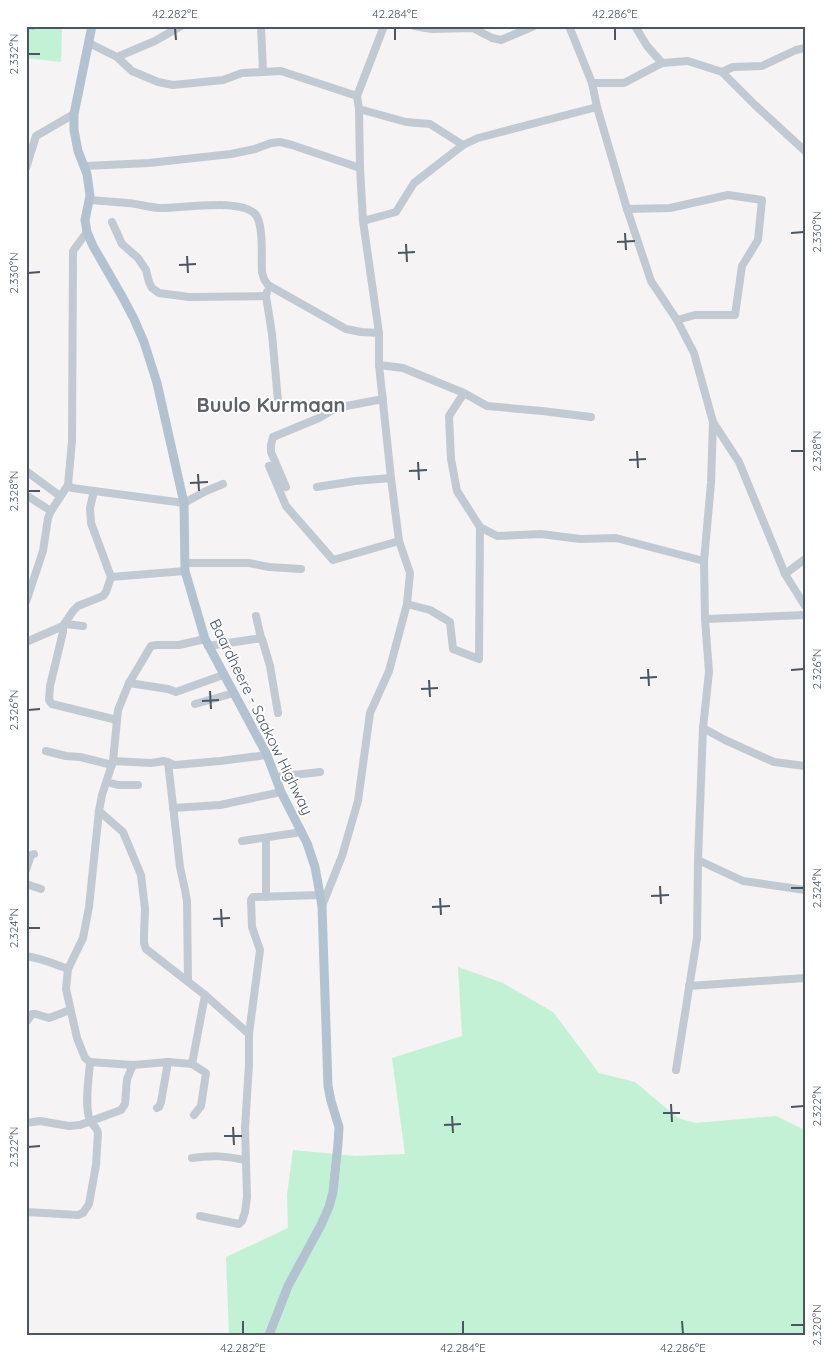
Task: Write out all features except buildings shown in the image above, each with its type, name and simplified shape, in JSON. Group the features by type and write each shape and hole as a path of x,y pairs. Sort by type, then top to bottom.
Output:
{"main road":[{"path":"86,232 85,220 90,200 84,166 78,151 74,130 74,114 80,76 92,26"},
{"name":"Baardheere - Saakow Highway","path":"86,232 123,298 144,342 157,383 184,503 185,567 206,643 267,755 281,792 307,843 315,867 322,906 328,1086 339,1127 333,1192 321,1225 288,1286 269,1335"}],"street":[{"path":"117,57 155,41 181,26"},
{"path":"262,26 263,72"},
{"path":"322,906 342,856 358,800 370,713 390,671 407,604 410,573 398,541 390,478 378,365 379,333 363,221 360,168 357,96 384,26"},
{"path":"414,26 432,29 473,28 492,38 501,40 534,26"},
{"path":"569,26 592,83 626,209 651,281 677,320 694,354 712,422 711,483 704,561 705,619 709,672 703,728 697,938 676,1070"},
{"path":"635,26 647,46 662,63"},
{"path":"89,43 117,57 132,71 158,82 173,85 223,80 242,74 281,71 357,96"},
{"path":"722,72 733,67 762,66 796,50 805,48"},
{"path":"592,83 624,83 662,63 688,62 722,72 755,106 805,151"},
{"path":"363,221 396,212 414,183 463,145 478,138 597,107"},
{"path":"358,109 406,122 430,124 463,145"},
{"path":"26,168 36,136 74,114"},
{"path":"84,166 149,163 222,155 256,149 280,142 360,168"},
{"path":"626,209 670,208 728,195 762,200 758,240 742,266 736,315 695,314 677,320"},
{"path":"90,200 160,208 234,206 249,209 256,216 260,228 262,272 268,285 346,329 379,333"},
{"path":"112,222 122,244 138,258 146,270 152,288 159,293 189,297 266,296"},
{"path":"26,602 43,551 48,518 68,485 72,441 73,251 86,232"},
{"path":"268,285 266,296 272,334 278,401"},
{"path":"378,365 403,368 464,393 487,406 591,417"},
{"path":"407,604 430,610 450,622 453,649 479,659 480,528 457,491 451,459 449,416 464,393"},
{"path":"286,487 271,452 270,445 273,437 319,418 336,408 383,398"},
{"path":"712,422 739,462 785,574 805,606"},
{"path":"269,466 286,506 333,560 398,541"},
{"path":"26,471 60,496"},
{"path":"317,488 355,481 390,478"},
{"path":"68,485 72,488 184,503 223,484"},
{"path":"94,491 90,508 91,523 110,577 103,596 78,606 64,625 48,700 52,704 117,720"},
{"path":"26,494 51,511"},
{"path":"480,528 497,536 541,534 580,539 616,538 704,561"},
{"path":"785,574 805,559"},
{"path":"110,577 185,567 249,563 269,568 301,569"},
{"path":"705,619 805,615"},
{"path":"256,616 270,666 278,713"},
{"path":"26,642 64,625 83,626"},
{"path":"194,1115 201,1106 206,1072 192,1064 168,1062 133,1065 90,1062 85,1058 77,1038 70,1010 66,989 68,969 85,930 99,810 113,763 118,710 129,683 151,646 262,638"},
{"path":"129,683 176,692 223,675"},
{"path":"195,704 234,693"},
{"path":"703,728 774,762 805,766"},
{"path":"46,751 113,763 168,762 175,764 267,755"},
{"path":"168,762 180,867 185,890 188,980"},
{"path":"276,777 320,772"},
{"path":"107,782 118,785 138,784"},
{"path":"173,808 220,805 281,792"},
{"path":"99,810 123,832 141,875 145,909 144,943 146,949 188,980 249,1034"},
{"path":"242,842 302,832"},
{"path":"266,838 266,897"},
{"path":"26,870 30,855 34,854"},
{"path":"698,860 743,881 805,890"},
{"path":"26,884 41,889"},
{"path":"200,1216 239,1224 245,1212 247,1197 245,1128 250,1064 249,1034 260,950 252,927 250,902 253,897 320,895"},
{"path":"26,956 42,958 68,969"},
{"path":"689,986 805,978"},
{"path":"192,1064 205,995"},
{"path":"26,1022 32,1014 49,1018 70,1010"},
{"path":"26,1212 78,1215 83,1213 90,1204 96,1166 98,1133 90,1120 88,1109 90,1062"},
{"path":"157,1108 161,1102 168,1062"},
{"path":"26,1123 46,1121 69,1126 80,1125 121,1110 125,1104 126,1079 133,1065"},
{"path":"192,1158 209,1155 245,1160"}],"green space":[{"path":"26,26 62,26 61,62 26,58"},
{"path":"458,967 503,983 553,1012 599,1073 635,1082 678,1118 695,1123 776,1116 805,1130 805,1335 229,1335 226,1257 288,1228 287,1195 293,1150 356,1156 405,1154 392,1058 462,1036"}],"waterway":[{"path":"26,29 34,29"}],"district":[{"name":"Buulo Kurmaan","path":"271,405"}]}
